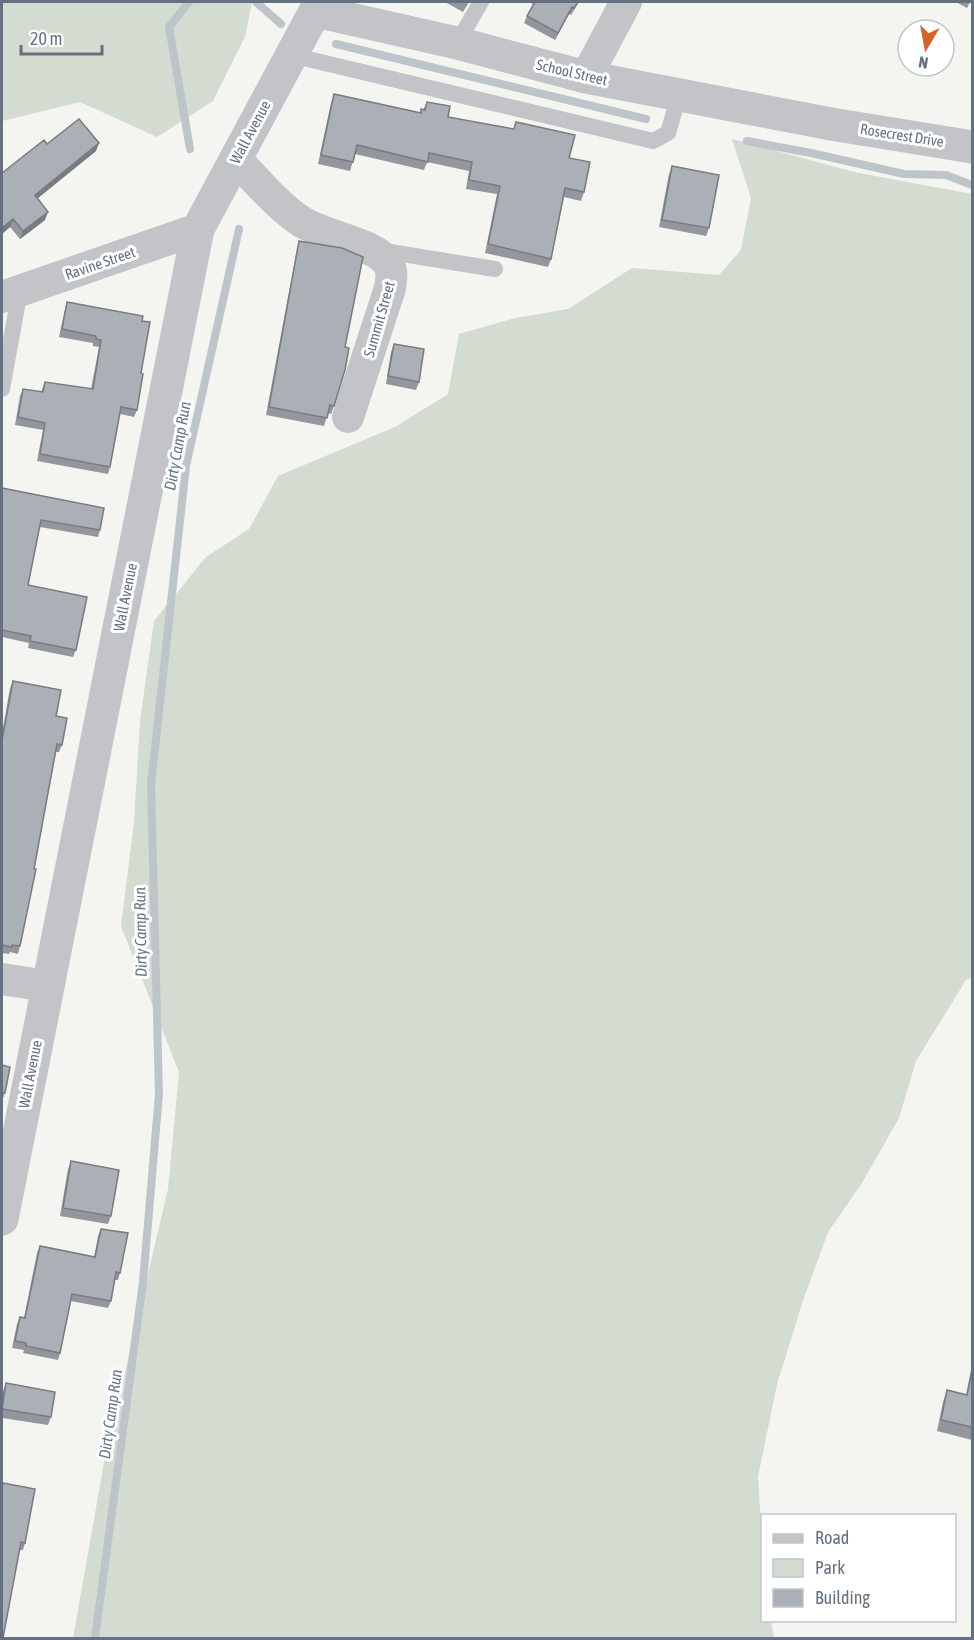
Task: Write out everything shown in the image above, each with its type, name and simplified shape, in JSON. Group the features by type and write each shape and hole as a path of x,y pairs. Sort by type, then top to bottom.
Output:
{"street":[{"path":"586,77 626,2"},
{"name":"School Street","path":"318,6 586,77 831,124"},
{"name":"Wall Avenue","path":"2,1219 198,229 318,6"},
{"name":"Rosecrest Drive","path":"831,124 972,147"},
{"name":"Summit Street","path":"236,159 279,204 301,222 370,248 389,264 392,274 390,288 348,417"},
{"name":"Ravine Street","path":"11,293 198,229"},
{"path":"2,979 48,986"}],"lane":[{"path":"457,44 481,2"},
{"path":"291,56 653,141 668,133 679,95"},
{"path":"370,248 495,269"},
{"path":"2,388 11,293"}],"green space":[{"path":"2,2 252,2 245,37 213,101 157,137 80,102 2,121"},
{"path":"732,139 854,172 972,194 972,978 966,980 916,1061 899,1118 862,1183 828,1232 777,1384 758,1477 761,1523 761,1622 771,1622 774,1638 73,1638 105,1457 168,1189 179,1072 121,926 134,822 140,721 154,621 206,557 249,529 278,476 397,426 448,394 459,334 515,318 568,309 632,268 719,275 741,250 751,198"}],"building":[{"path":"535,2 578,2 574,8 572,7 558,33 527,16"},
{"path":"334,94 421,113 421,109 425,110 427,102 450,106 448,117 514,129 516,122 575,135 569,158 590,162 584,192 565,188 551,259 488,244 500,186 469,180 472,162 429,153 428,162 357,145 353,162 321,155"},
{"path":"79,119 99,143 35,195 48,212 23,231 13,219 2,228 2,173 44,140 47,144"},
{"path":"672,166 719,175 709,228 662,220"},
{"path":"299,241 342,248 363,257 345,347 349,348 345,370 334,406 330,405 327,418 269,407"},
{"path":"67,302 143,316 142,321 150,322 137,410 121,407 110,467 40,454 45,423 18,417 23,389 43,392 45,382 93,389 101,340 96,339 96,336 62,329"},
{"path":"394,344 424,349 419,382 388,376"},
{"path":"2,488 104,508 100,530 41,520 28,585 87,597 76,650 30,641 31,636 2,630"},
{"path":"13,681 61,690 56,716 67,718 62,745 57,744 34,869 36,869 20,946 12,945 12,947 2,945 2,740"},
{"path":"2,1065 10,1067 5,1093 2,1092"},
{"path":"71,1161 119,1170 111,1216 63,1208"},
{"path":"101,1229 128,1233 120,1273 116,1272 111,1301 72,1294 60,1353 26,1346 26,1343 15,1341 20,1317 25,1318 40,1246 95,1257"},
{"path":"972,1371 972,1427 941,1420 947,1390 967,1395"},
{"path":"6,1383 55,1392 51,1417 2,1409"},
{"path":"3,1483 35,1489 25,1543 21,1542 2,1638 2,1489"}],"waterway":[{"name":"Dirty Camp Run","path":"189,2 169,27 190,149"},
{"path":"256,2 281,24"},
{"path":"336,44 646,119"},
{"path":"747,141 904,174 946,175 972,185"},
{"name":"Dirty Camp Run","path":"95,1638 143,1282 159,1094 151,784 186,466 239,229"}]}
